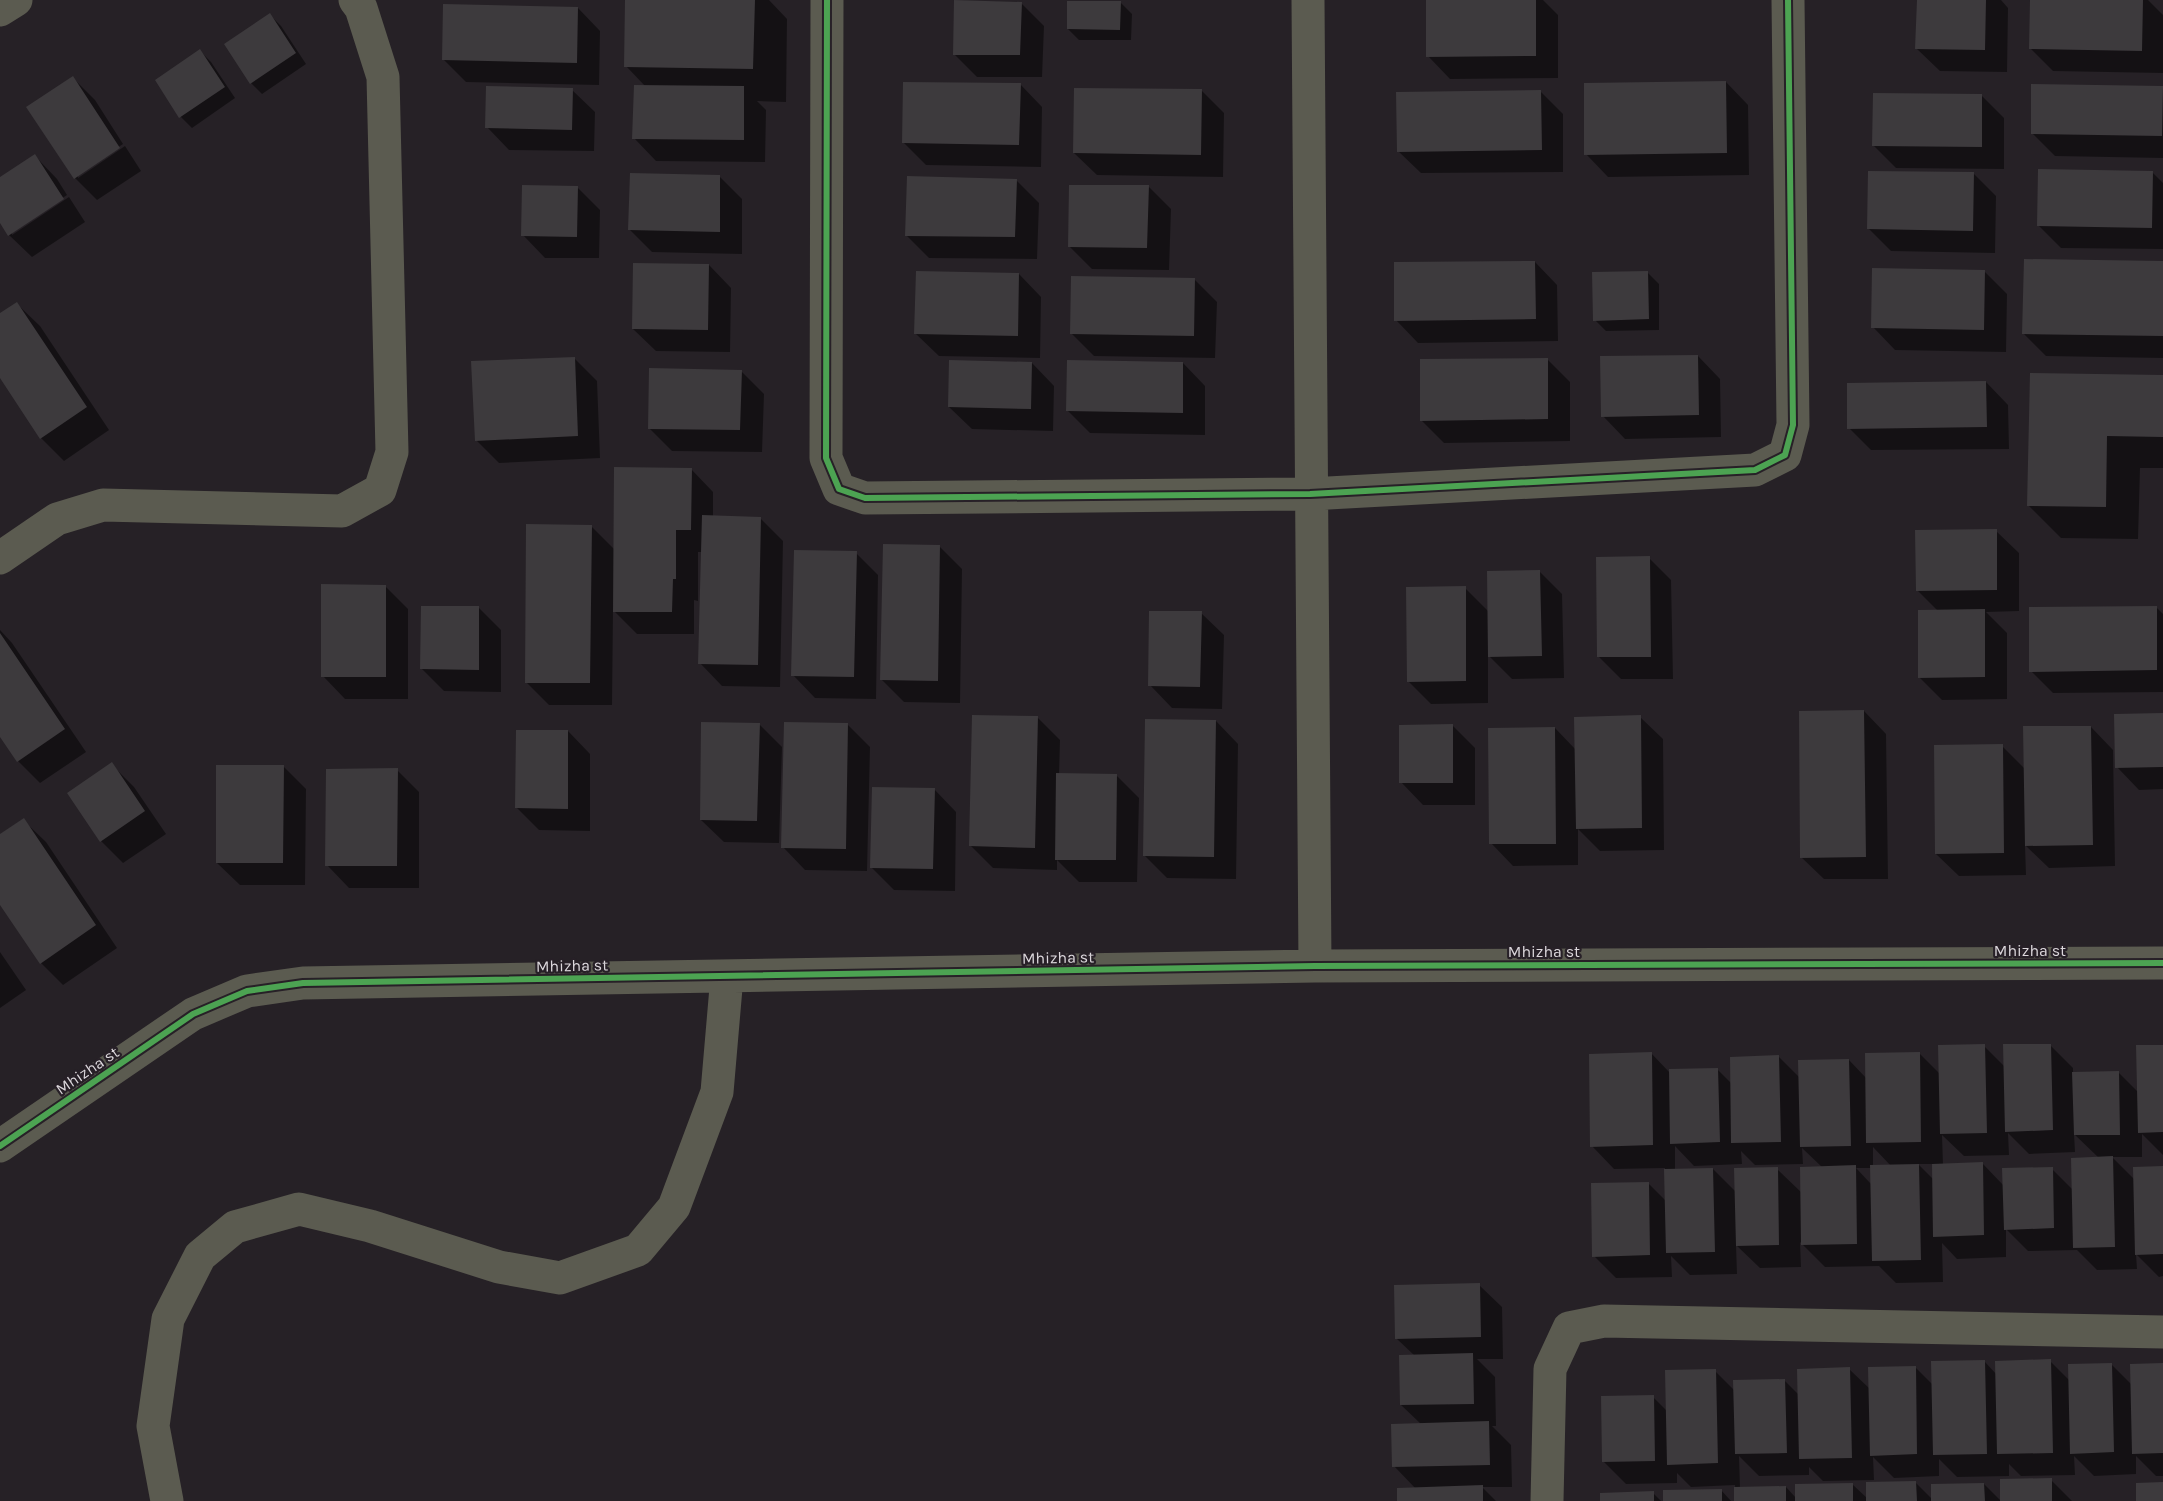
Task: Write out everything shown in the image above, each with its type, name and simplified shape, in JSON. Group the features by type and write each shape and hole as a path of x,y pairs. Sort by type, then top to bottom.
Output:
{"street":[{"path":"0,10 16,0"},
{"path":"0,558 57,519 103,505 342,511 380,490 392,452 383,77 361,8 355,0"},
{"path":"827,0 826,458 839,489 865,498 1310,494 1755,470 1785,455 1793,425 1788,0"},
{"path":"1308,0 1315,966"},
{"name":"Mhizha st","path":"0,1146 193,1014 248,991 303,984 1315,966 2163,963"},
{"path":"167,1501 153,1426 168,1319 200,1256 235,1227 299,1209 370,1226 499,1267 560,1278 638,1250 674,1207 717,1092 727,976"},
{"path":"1547,1501 1550,1369 1569,1328 1604,1321 2163,1332"}],"building":[{"path":"625,0 755,0 753,69 624,67"},
{"path":"954,0 1022,2 1020,55 953,55"},
{"path":"1426,0 1536,0 1536,56 1426,57"},
{"path":"1917,0 1986,0 1985,50 1915,49"},
{"path":"2030,0 2143,0 2142,51 2029,49"},
{"path":"1067,1 1121,1 1120,30 1067,29"},
{"path":"443,4 578,7 577,63 442,60"},
{"path":"270,13 296,53 250,84 224,44"},
{"path":"200,49 225,87 179,118 155,80"},
{"path":"73,76 120,148 74,179 26,107"},
{"path":"1726,81 1727,153 1584,155 1584,83"},
{"path":"903,82 1021,83 1019,145 902,143"},
{"path":"2031,84 2163,86 2162,136 2031,134"},
{"path":"634,85 744,86 744,140 632,139"},
{"path":"486,86 573,88 572,130 485,128"},
{"path":"1074,88 1202,89 1201,155 1073,153"},
{"path":"1541,90 1542,150 1397,152 1396,92"},
{"path":"1873,93 1982,94 1982,147 1872,146"},
{"path":"35,154 64,199 8,236 0,223 0,177"},
{"path":"2038,169 2153,171 2152,228 2037,226"},
{"path":"1868,171 1974,172 1973,231 1867,229"},
{"path":"630,173 720,175 720,232 628,230"},
{"path":"907,176 1017,179 1015,237 905,236"},
{"path":"522,185 578,186 577,237 521,236"},
{"path":"1069,185 1149,185 1147,248 1068,247"},
{"path":"2024,259 2163,261 2163,336 2022,334"},
{"path":"1535,261 1536,319 1394,321 1394,262"},
{"path":"633,263 709,264 708,330 632,329"},
{"path":"1872,268 1985,270 1984,330 1871,328"},
{"path":"916,271 1019,273 1018,336 914,334"},
{"path":"1648,271 1649,319 1593,321 1592,272"},
{"path":"1071,276 1195,278 1194,336 1070,334"},
{"path":"17,302 87,407 40,439 0,378 0,313"},
{"path":"1698,355 1699,415 1601,417 1600,356"},
{"path":"575,357 578,436 475,441 471,361"},
{"path":"1548,358 1548,419 1420,421 1420,359"},
{"path":"949,360 1032,362 1031,409 948,407"},
{"path":"1067,360 1183,362 1183,413 1066,411"},
{"path":"649,368 742,370 740,430 648,429"},
{"path":"2030,373 2163,375 2163,437 2107,436 2106,507 2027,506"},
{"path":"1986,381 1987,427 1847,429 1847,383"},
{"path":"614,467 692,468 691,530 676,530 676,579 673,579 672,612 613,612"},
{"path":"702,515 761,517 758,665 698,664"},
{"path":"526,524 592,525 590,683 525,683"},
{"path":"1997,529 1997,590 1916,591 1915,530"},
{"path":"883,544 940,545 938,681 880,680"},
{"path":"794,550 857,551 854,677 791,676"},
{"path":"1650,556 1651,657 1597,657 1596,557"},
{"path":"1540,570 1542,656 1488,657 1487,571"},
{"path":"321,584 386,585 386,677 321,677"},
{"path":"1466,586 1466,681 1407,682 1406,587"},
{"path":"421,606 479,606 479,670 420,669"},
{"path":"2157,606 2157,670 2029,672 2029,607"},
{"path":"1985,609 1985,677 1918,678 1918,610"},
{"path":"1149,611 1202,611 1200,687 1148,686"},
{"path":"0,633 65,729 17,762 0,737"},
{"path":"1864,710 1866,857 1800,858 1799,711"},
{"path":"2163,713 2163,767 2115,768 2114,714"},
{"path":"972,715 1038,716 1035,848 969,846"},
{"path":"1641,715 1642,828 1576,829 1574,717"},
{"path":"1145,719 1216,720 1214,857 1143,856"},
{"path":"701,722 760,723 757,821 700,820"},
{"path":"784,722 848,723 846,849 781,848"},
{"path":"1453,724 1453,783 1399,783 1399,725"},
{"path":"2023,726 2091,726 2093,845 2025,846"},
{"path":"1555,727 1556,844 1489,844 1488,728"},
{"path":"516,730 568,730 568,809 515,808"},
{"path":"2003,744 2004,853 1935,854 1934,745"},
{"path":"112,762 145,811 100,842 67,793"},
{"path":"216,765 284,765 283,863 216,863"},
{"path":"398,768 397,866 325,866 326,769"},
{"path":"1056,773 1117,774 1116,860 1055,860"},
{"path":"872,787 935,788 933,869 870,868"},
{"path":"24,818 96,925 40,964 0,905 0,834"},
{"path":"1985,1044 1987,1133 1940,1134 1938,1045"},
{"path":"2003,1044 2051,1044 2053,1130 2005,1132"},
{"path":"2136,1045 2163,1045 2163,1132 2138,1133"},
{"path":"1652,1052 1653,1145 1590,1147 1589,1054"},
{"path":"1920,1052 1921,1142 1866,1143 1865,1053"},
{"path":"1779,1055 1781,1142 1731,1143 1730,1057"},
{"path":"1849,1059 1851,1146 1800,1147 1798,1060"},
{"path":"1718,1068 1720,1142 1670,1144 1669,1069"},
{"path":"2119,1071 2120,1135 2074,1135 2072,1072"},
{"path":"2113,1156 2115,1247 2073,1248 2071,1158"},
{"path":"1983,1162 1984,1235 1933,1237 1932,1164"},
{"path":"1919,1164 1921,1260 1872,1261 1870,1165"},
{"path":"1856,1165 1857,1244 1801,1245 1800,1167"},
{"path":"2163,1166 2163,1254 2135,1255 2133,1167"},
{"path":"1778,1167 1779,1245 1736,1246 1734,1168"},
{"path":"2053,1167 2054,1228 2004,1230 2002,1168"},
{"path":"1713,1168 1715,1252 1666,1253 1664,1169"},
{"path":"1649,1182 1650,1255 1592,1257 1591,1183"},
{"path":"1480,1283 1481,1337 1395,1339 1394,1285"},
{"path":"1473,1353 1474,1404 1400,1405 1399,1355"},
{"path":"2051,1359 2053,1453 1997,1454 1995,1361"},
{"path":"1985,1360 1987,1454 1933,1455 1931,1361"},
{"path":"2112,1363 2114,1452 2070,1454 2068,1364"},
{"path":"2163,1363 2163,1453 2132,1454 2130,1364"},
{"path":"1916,1366 1917,1454 1870,1456 1868,1367"},
{"path":"1850,1367 1852,1458 1799,1459 1797,1369"},
{"path":"1716,1369 1718,1463 1667,1465 1665,1370"},
{"path":"1785,1379 1787,1453 1735,1454 1733,1380"},
{"path":"1654,1395 1655,1461 1602,1462 1601,1396"},
{"path":"1489,1421 1490,1465 1392,1467 1391,1424"},
{"path":"2052,1478 2052,1501 2000,1501 2000,1479"},
{"path":"1916,1481 1917,1501 1866,1501 1866,1482"},
{"path":"2163,1482 2163,1501 2136,1501 2136,1483"},
{"path":"1853,1483 1853,1501 1795,1501 1795,1484"},
{"path":"1984,1483 1985,1501 1931,1501 1931,1484"},
{"path":"1483,1485 1483,1501 1397,1501 1397,1488"},
{"path":"1786,1486 1786,1501 1734,1501 1734,1487"},
{"path":"1722,1489 1722,1501 1663,1501 1663,1490"},
{"path":"1654,1491 1654,1501 1600,1501 1600,1493"}],"cycle path":[{"path":"827,0 826,458 839,489 865,498 1310,494 1755,470 1785,455 1793,425 1788,0"},
{"path":"0,1146 193,1014 247,991 303,983 1315,966 2163,963"}]}
